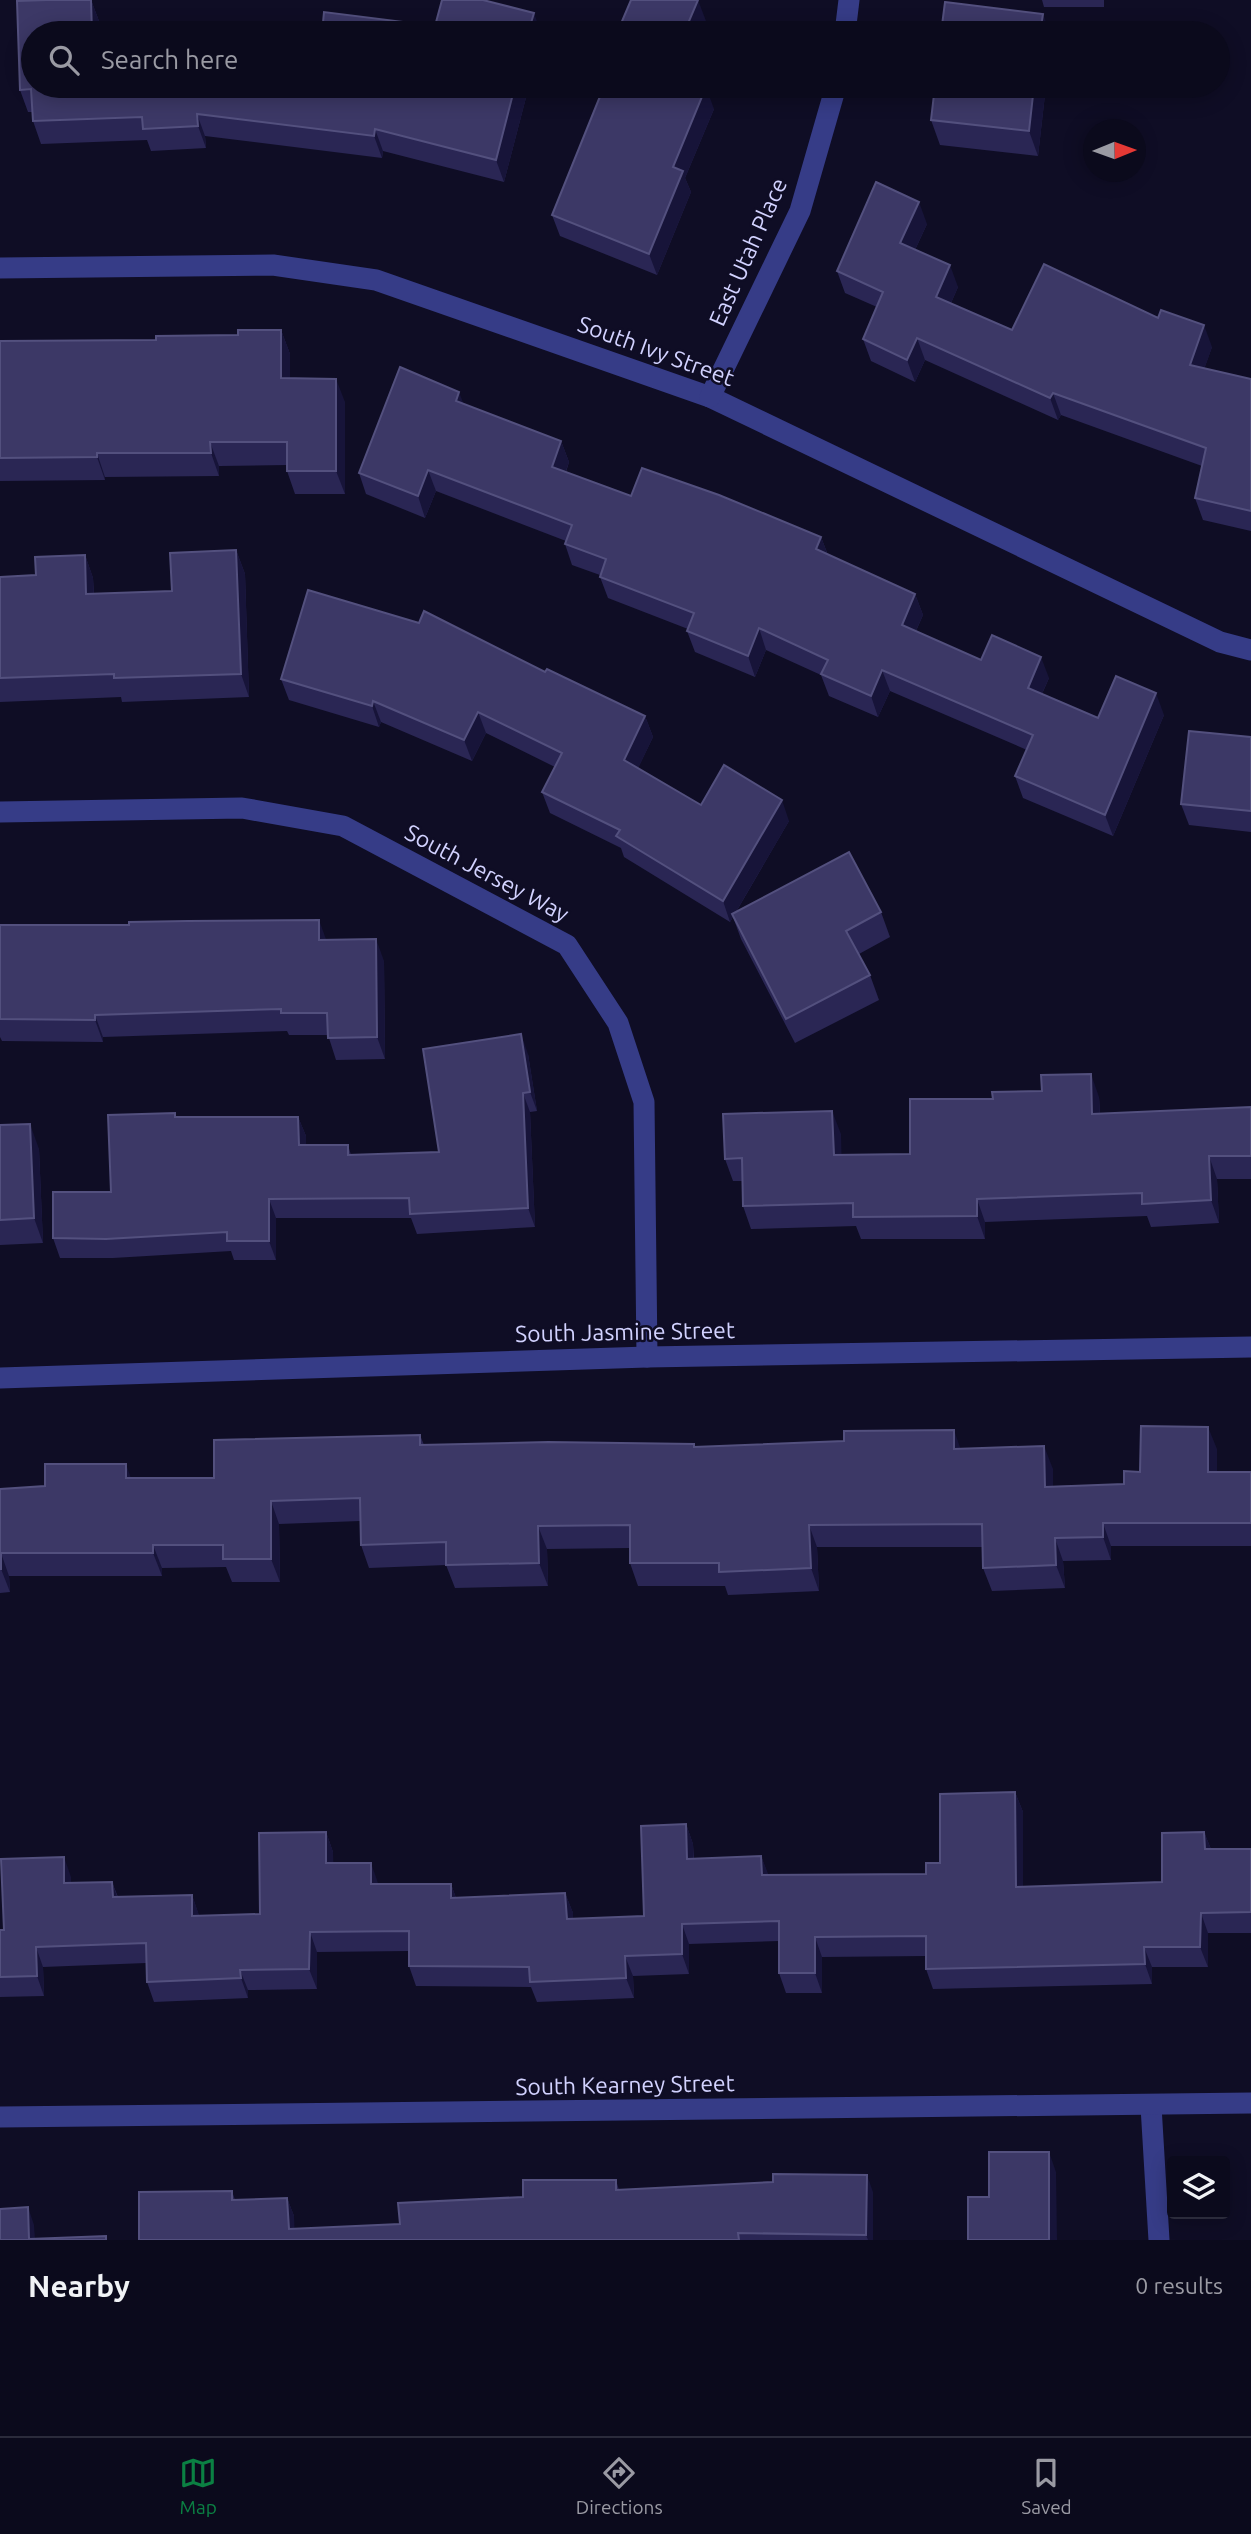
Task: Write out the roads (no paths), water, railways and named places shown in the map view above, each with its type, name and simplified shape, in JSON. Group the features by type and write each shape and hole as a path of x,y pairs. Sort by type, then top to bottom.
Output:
{"street":[{"path":"846,21 849,0"},
{"name":"East Utah Place","path":"710,397 800,211 833,98"},
{"name":"South Ivy Street","path":"0,268 273,265 376,280 710,397 1220,642 1251,650"},
{"name":"South Jersey Way","path":"0,812 242,808 343,826 567,945 618,1023 644,1102 647,1357"},
{"name":"South Jasmine Street","path":"0,1378 647,1357 1251,1347"},
{"name":"South Kearney Street","path":"0,2117 1251,2103"},
{"path":"1151,2106 1159,2240"}]}
